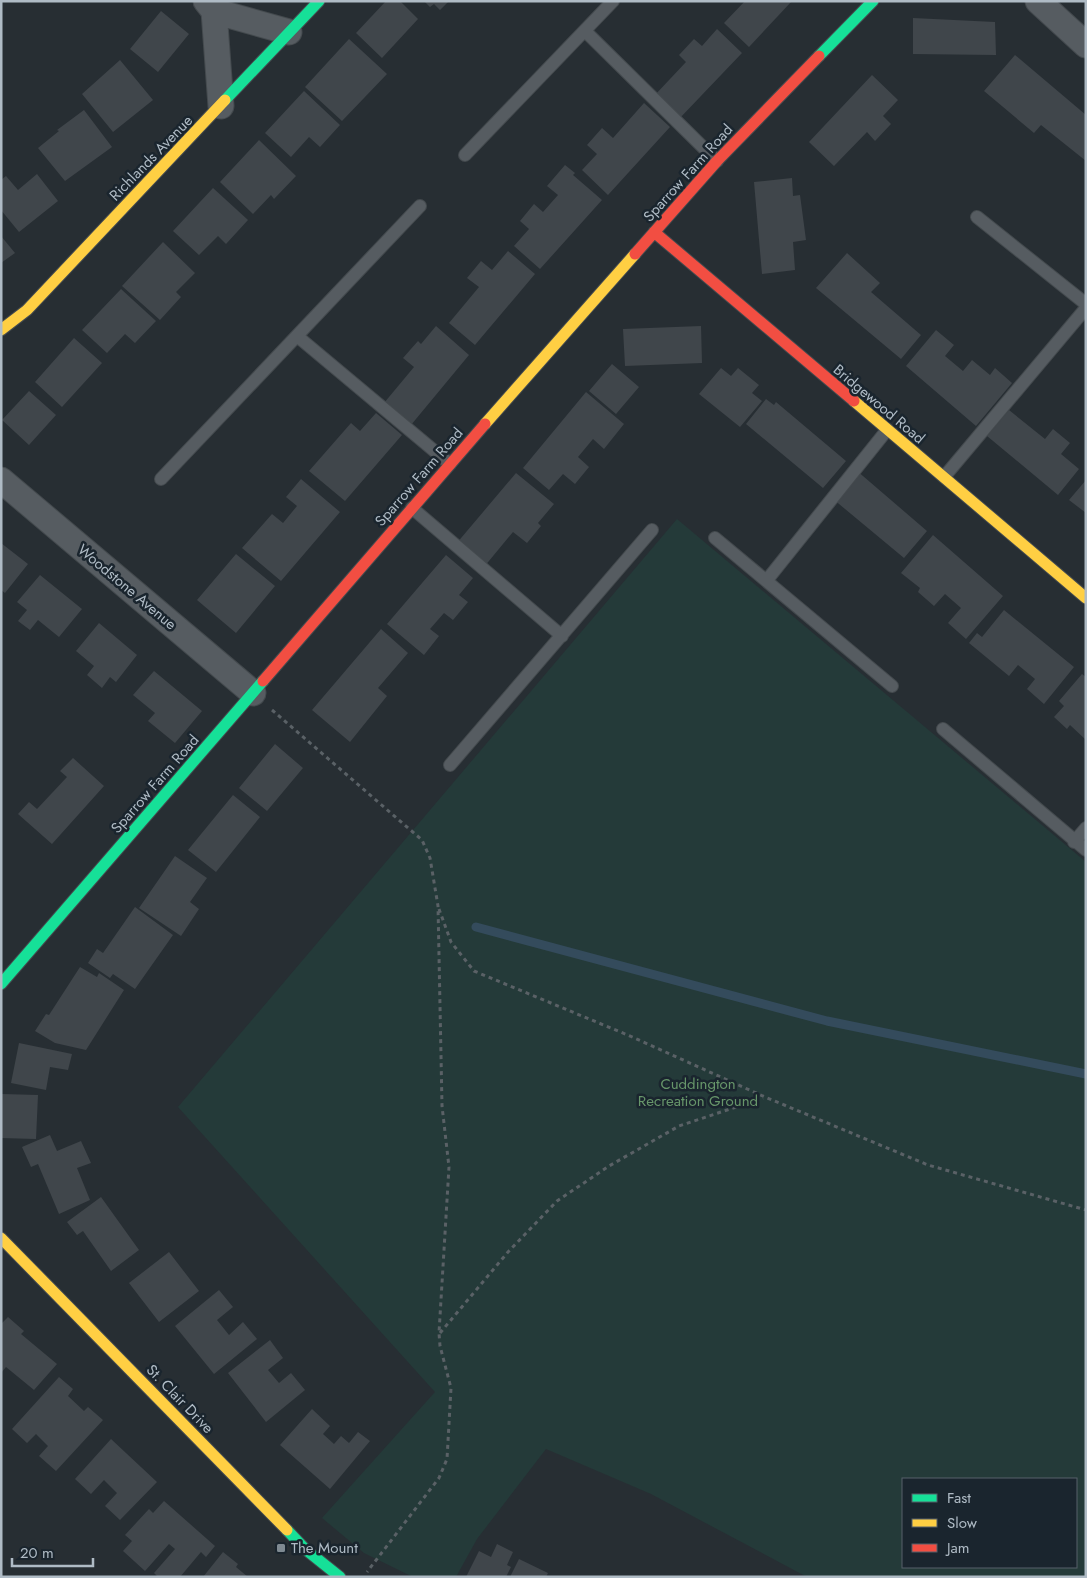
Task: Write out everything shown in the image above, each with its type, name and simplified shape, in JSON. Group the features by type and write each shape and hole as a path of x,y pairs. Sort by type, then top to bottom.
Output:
{"street":[{"name":"Richlands Avenue","path":"1,330 27,310 222,106 319,1"},
{"name":"Sparrow Farm Road","path":"1,984 450,464 654,232 717,161 873,1"},
{"path":"222,106 210,6 289,32"},
{"path":"1051,6 1086,46"},
{"name":"Bridgewood Road","path":"654,232 1086,598"},
{"name":"Woodstone Avenue","path":"1,480 253,693"},
{"name":"St. Clair Drive","path":"1,1238 306,1549 340,1577"}],"lane":[{"path":"465,155 613,1"},
{"path":"585,31 717,161"},
{"path":"161,479 420,206"},
{"path":"977,217 1086,304"},
{"path":"944,477 1086,308"},
{"path":"297,336 450,464"},
{"path":"766,580 887,430"},
{"path":"412,508 562,636"},
{"path":"450,765 652,530"},
{"path":"714,538 892,686"},
{"path":"944,729 1074,842 1086,850"},
{"path":"1074,842 1086,828"}],"path":[{"path":"253,693 422,840 430,858 438,906 442,1106 449,1167 439,1333 440,1346 451,1388 447,1459 439,1478 363,1577"},
{"path":"438,906 451,942 474,971 630,1036 764,1097 928,1164 1086,1210"},
{"path":"439,1333 508,1252 558,1201 609,1166 679,1126 764,1097"}],"green space":[{"name":"Cuddington Recreation Ground","path":"677,519 1086,862 1086,1577 807,1577 651,1494 546,1449 477,1539 456,1577 413,1577 364,1553 322,1518 435,1392 178,1107"}],"building":[{"path":"386,1 400,1 418,19 382,58 356,33"},
{"path":"424,1 449,1 440,10 434,4 430,7"},
{"path":"745,1 792,1 749,47 724,23"},
{"path":"161,11 189,34 158,72 130,49"},
{"path":"913,18 995,22 996,55 913,54"},
{"path":"717,29 742,53 679,119 654,96 686,62 679,55 694,39 702,46"},
{"path":"349,39 387,74 342,121 305,87"},
{"path":"1015,55 1086,115 1086,161 1041,125 1034,133 984,91"},
{"path":"120,60 153,100 113,132 82,94"},
{"path":"872,75 898,100 883,116 891,124 875,141 867,132 834,166 809,142"},
{"path":"304,91 340,125 320,147 309,137 291,157 265,133"},
{"path":"644,103 670,127 608,195 582,170 597,154 587,145 602,128 613,138"},
{"path":"84,110 112,147 65,181 38,148 59,131 57,130"},
{"path":"259,140 296,176 274,199 271,195 253,214 220,182"},
{"path":"565,165 575,173 573,175 602,200 540,269 514,246 529,229 520,221 534,204 543,212 558,195 547,186"},
{"path":"37,174 58,201 19,232 1,210 1,180 6,176 18,190"},
{"path":"792,178 793,196 800,195 806,240 793,242 795,270 762,274 754,182"},
{"path":"213,188 248,220 226,244 218,236 199,255 173,231"},
{"path":"1,236 15,253 1,263"},
{"path":"163,242 195,273 176,292 181,297 160,320 122,286"},
{"path":"508,251 535,274 475,345 449,323 479,287 467,278 481,261 492,270"},
{"path":"847,253 880,283 871,292 921,335 901,359 816,288"},
{"path":"121,289 156,321 135,343 125,334 107,353 82,330"},
{"path":"436,326 469,355 411,425 384,403 414,367 403,358 418,341 421,344"},
{"path":"701,326 702,363 625,366 623,329"},
{"path":"936,330 954,345 945,356 963,371 972,360 990,375 995,368 1012,383 976,426 906,366"},
{"path":"74,338 102,363 62,407 35,382"},
{"path":"612,364 639,387 616,414 589,391"},
{"path":"721,368 731,376 738,368 759,385 752,393 762,401 740,427 699,394"},
{"path":"29,391 56,415 29,445 2,420"},
{"path":"586,392 624,424 604,449 593,439 578,457 589,467 575,484 563,474 549,490 523,468"},
{"path":"766,399 774,405 776,402 846,461 823,488 746,424"},
{"path":"1009,410 1045,439 1053,429 1070,443 1061,454 1079,469 1058,495 987,436"},
{"path":"376,413 402,435 345,501 309,471 351,423 360,431"},
{"path":"856,470 927,531 904,558 833,499"},
{"path":"516,473 554,504 538,523 541,526 527,543 513,532 484,567 456,544"},
{"path":"301,479 340,512 281,581 242,548 272,514 283,523 297,506 286,497"},
{"path":"1086,480 1086,513 1069,500"},
{"path":"933,535 1003,596 966,639 948,623 961,608 945,594 934,606 918,592 920,588 901,573"},
{"path":"1,543 28,564 5,593 1,590"},
{"path":"236,554 275,586 236,633 197,600"},
{"path":"446,555 473,578 459,595 468,602 453,620 444,613 430,629 439,636 424,655 387,624"},
{"path":"40,575 82,609 59,637 38,620 30,630 18,621 27,610 17,602"},
{"path":"1004,610 1074,667 1044,704 1027,689 1035,679 1018,665 1009,676 969,643 977,633 982,637"},
{"path":"99,623 137,655 116,682 110,677 102,688 87,675 94,666 76,651"},
{"path":"381,629 408,653 378,688 387,696 350,742 312,710"},
{"path":"154,671 202,711 175,743 148,721 155,713 133,695"},
{"path":"1082,674 1086,677 1086,740 1070,725 1067,729 1054,717 1064,706 1059,701"},
{"path":"275,744 303,768 267,811 239,788"},
{"path":"73,758 104,786 52,844 18,814 29,802 37,809 67,777 60,771"},
{"path":"233,795 260,817 216,872 188,850"},
{"path":"175,856 207,878 190,902 199,909 181,936 139,908"},
{"path":"135,907 173,935 135,989 113,974 110,978 88,963 97,949 103,953"},
{"path":"80,967 97,977 99,973 124,990 86,1050 55,1043 35,1031 46,1014 49,1015"},
{"path":"19,1043 72,1054 68,1070 50,1067 46,1090 11,1083"},
{"path":"2,1094 38,1095 36,1139 1,1138"},
{"path":"50,1135 57,1151 81,1141 91,1163 77,1168 90,1200 59,1214 38,1164 31,1167 22,1147"},
{"path":"101,1197 139,1250 111,1271 83,1231 77,1235 67,1222"},
{"path":"169,1252 199,1291 159,1322 129,1283"},
{"path":"219,1290 233,1307 217,1320 229,1335 243,1322 257,1339 214,1374 175,1326"},
{"path":"8,1317 24,1331 21,1334 57,1364 34,1390 6,1367 1,1373 1,1324"},
{"path":"270,1340 283,1358 268,1370 279,1383 291,1373 305,1390 266,1422 228,1373"},
{"path":"59,1377 73,1389 68,1396 84,1411 88,1407 103,1420 56,1471 39,1456 48,1446 36,1434 27,1443 12,1429"},
{"path":"312,1409 330,1426 323,1434 334,1444 341,1436 349,1443 358,1432 370,1441 330,1489 280,1445"},
{"path":"111,1439 157,1482 120,1520 105,1506 117,1493 104,1480 91,1494 75,1479"},
{"path":"164,1501 215,1546 206,1557 201,1552 180,1577 158,1577 154,1573 175,1549 169,1544 145,1571 123,1551 132,1541 125,1535 149,1509 153,1513"},
{"path":"497,1544 513,1552 507,1565 511,1567 506,1577 466,1577 479,1551 491,1557"},
{"path":"223,1552 238,1564 236,1567 248,1577 203,1577"},
{"path":"519,1559 548,1573 546,1577 510,1577"}],"waterway":[{"path":"476,927 827,1021 1086,1074"}],"traffic: fast":[{"path":"225,100 319,1"},
{"path":"819,56 873,1"},
{"path":"1,984 263,681"},
{"path":"287,1530 305,1549 340,1577"}],"traffic: slow":[{"path":"1,330 27,310 225,100"},
{"path":"485,424 635,254"},
{"path":"854,401 1086,598"},
{"path":"1,1238 287,1530"}],"traffic: jam":[{"path":"635,254 717,161 819,56"},
{"path":"654,232 854,401"},
{"path":"263,681 485,424"}],"place":[{"name":"The Mount","path":"281,1548"}]}
